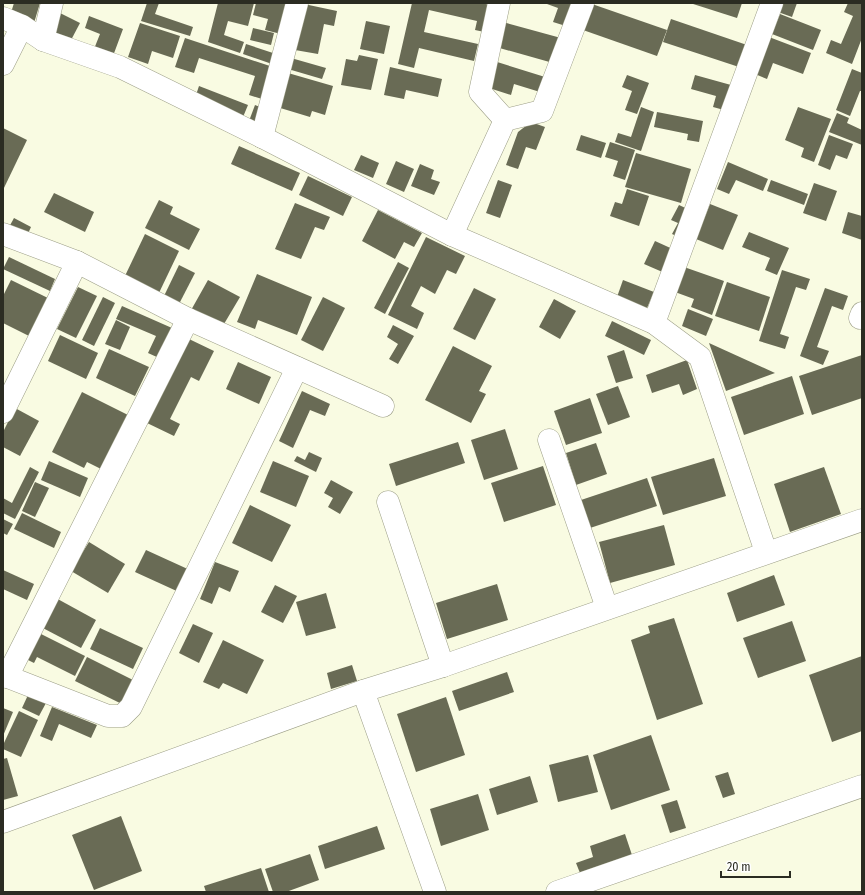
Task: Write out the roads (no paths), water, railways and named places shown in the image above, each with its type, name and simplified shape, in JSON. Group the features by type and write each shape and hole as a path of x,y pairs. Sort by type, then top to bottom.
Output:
{"street":[{"path":"43,40 52,3"},
{"path":"262,137 297,3"},
{"path":"499,3 480,92 505,120"},
{"path":"505,120 542,111 583,3"},
{"path":"654,323 772,3"},
{"path":"3,64 12,22 43,40 120,66 452,235 654,323 700,357 766,552"},
{"path":"452,235 505,120"},
{"path":"3,234 77,262 188,319 383,406"},
{"path":"3,412 77,262"},
{"path":"188,319 5,676 108,716 122,716 131,707 297,368"},
{"path":"549,440 607,608"},
{"path":"388,502 443,666"},
{"path":"3,822 363,691 443,666 766,552 862,520"},
{"path":"363,691 435,892"},
{"path":"557,892 862,786"}]}
